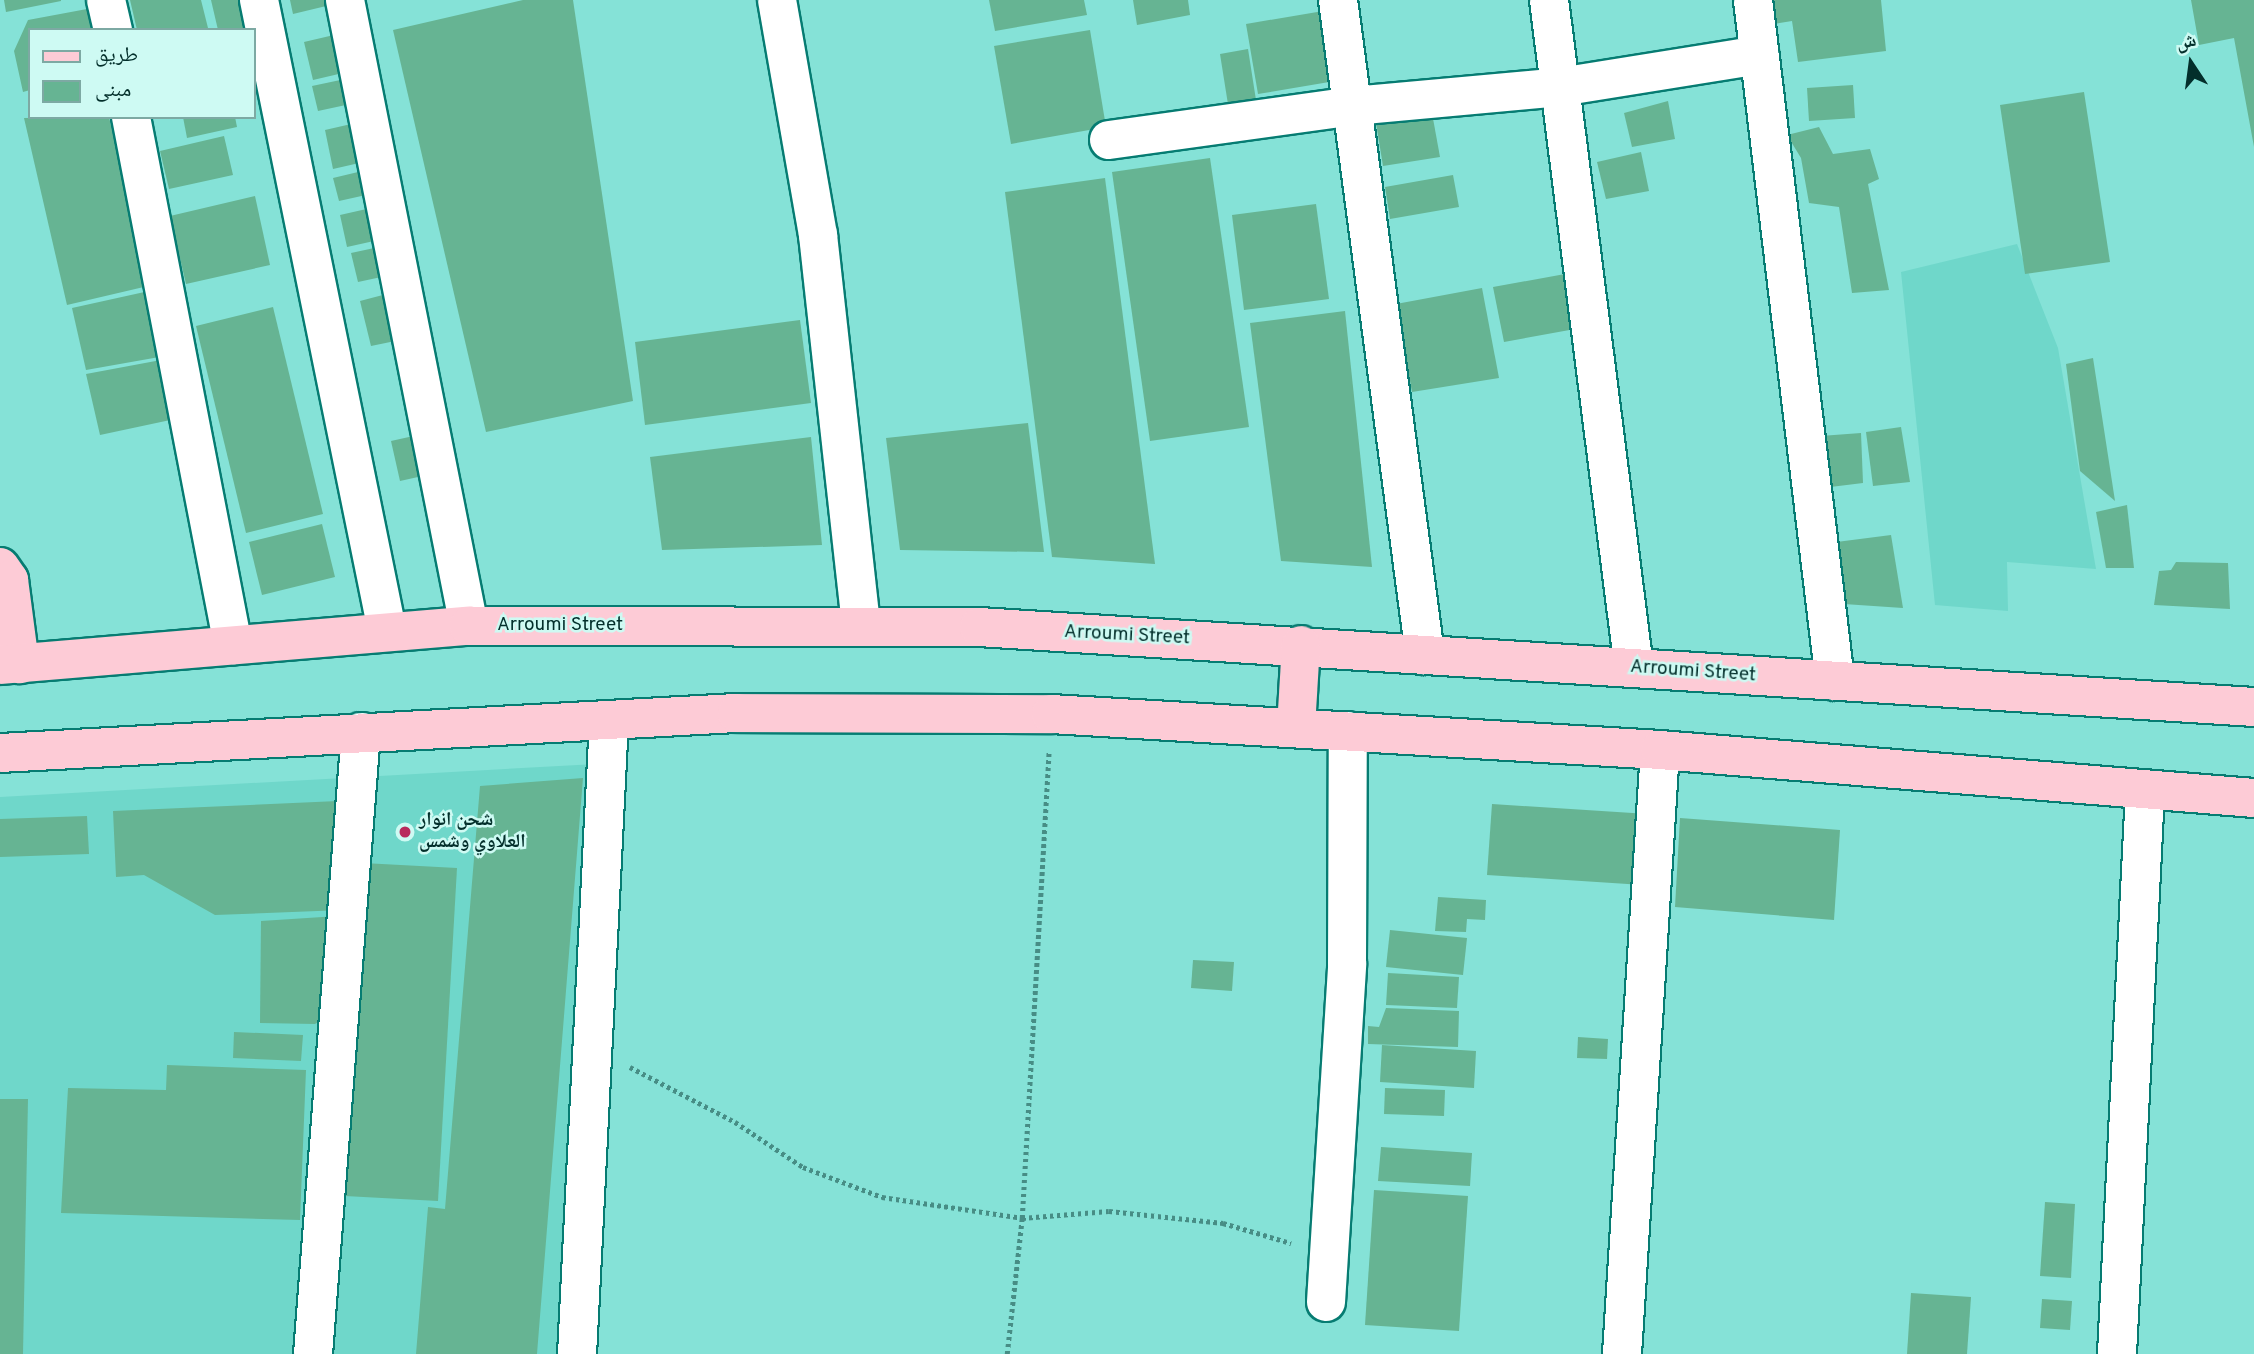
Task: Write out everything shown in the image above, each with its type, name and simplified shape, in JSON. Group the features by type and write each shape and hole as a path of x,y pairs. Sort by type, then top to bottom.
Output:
{"main road":[{"path":"0,567 9,580 10,665"},
{"name":"Arroumi Street","path":"10,665 387,630 469,626 861,626 1301,645 2254,707"},
{"path":"1296,728 1301,645"},
{"path":"0,753 609,720 885,711 1051,714 1660,750 2254,799"}],"street":[{"path":"106,0 113,28"},
{"path":"259,0 387,630"},
{"path":"345,0 469,626"},
{"path":"777,0 818,235 861,626"},
{"path":"1338,0 1425,655"},
{"path":"1549,0 1634,668"},
{"path":"1753,0 1835,681"},
{"path":"1109,140 1353,106 1560,87 1759,55"},
{"path":"131,119 233,645"},
{"path":"577,1354 609,720"},
{"path":"1326,1302 1347,964 1348,731"},
{"path":"313,1354 361,732"},
{"path":"1622,1354 1660,750"},
{"path":"2117,1354 2145,792"}],"path":[{"path":"1007,1354 1022,1218 1051,714"},
{"path":"593,1048 735,1122 803,1167 882,1197 1022,1218 1109,1211 1223,1223 1328,1254"}],"shaded area":[{"path":"2017,244 2058,348 2096,569 2007,562 2008,611 1935,605 1901,272"},
{"path":"596,764 558,1354 0,1354 0,797"}],"building":[{"path":"4,0 61,0 61,1 6,12"},
{"path":"130,0 201,0 208,28 137,28"},
{"path":"211,0 260,0 251,28 218,28"},
{"path":"290,0 347,0 347,1 293,14"},
{"path":"523,0 573,0 633,401 486,432 393,30"},
{"path":"989,0 1084,0 1087,15 995,31"},
{"path":"1133,0 1188,0 1190,15 1137,25"},
{"path":"1765,0 1881,0 1886,51 1798,62 1792,21 1768,25"},
{"path":"2191,0 2254,0 2254,147 2234,38 2199,45"},
{"path":"87,9 91,28 28,28 28,91 23,92 14,51 28,20"},
{"path":"1335,9 1347,79 1258,94 1246,24"},
{"path":"1090,30 1106,127 1011,144 994,46"},
{"path":"351,31 360,69 313,80 304,42"},
{"path":"1248,49 1258,113 1230,117 1220,54"},
{"path":"364,75 369,100 318,111 312,86"},
{"path":"1853,85 1855,118 1809,121 1807,88"},
{"path":"2084,92 2110,262 2025,274 2000,105"},
{"path":"1668,101 1675,139 1632,147 1624,113"},
{"path":"1432,113 1440,157 1383,166 1376,123"},
{"path":"24,118 109,119 148,286 67,305"},
{"path":"183,119 235,119 237,127 187,138"},
{"path":"373,119 381,158 333,169 325,130"},
{"path":"1819,127 1833,154 1870,149 1879,179 1868,184 1889,290 1852,293 1839,207 1809,203 1801,158 1787,135"},
{"path":"224,136 233,175 169,189 160,151"},
{"path":"1641,152 1649,191 1606,199 1597,162"},
{"path":"1210,158 1249,427 1150,441 1112,172"},
{"path":"379,167 384,191 339,201 333,178"},
{"path":"1453,175 1459,207 1390,219 1385,187"},
{"path":"1105,178 1155,564 1052,557 1005,192"},
{"path":"255,196 270,265 186,284 170,216"},
{"path":"393,203 401,235 347,247 340,215"},
{"path":"1316,204 1329,299 1244,310 1232,215"},
{"path":"379,247 386,276 358,282 351,253"},
{"path":"1565,274 1575,329 1504,342 1493,287"},
{"path":"1482,288 1499,378 1412,392 1396,304"},
{"path":"149,291 165,356 86,370 72,308"},
{"path":"398,291 400,340 371,346 360,301"},
{"path":"273,307 323,514 246,533 196,326"},
{"path":"1345,311 1372,567 1281,561 1250,323"},
{"path":"800,320 811,403 645,425 635,342"},
{"path":"2093,358 2115,501 2080,471 2066,364"},
{"path":"161,360 175,419 100,435 86,374"},
{"path":"1028,423 1044,552 900,550 886,438"},
{"path":"1901,427 1910,482 1873,486 1866,432"},
{"path":"445,429 454,469 400,481 391,441"},
{"path":"1861,433 1863,483 1814,489 1807,437"},
{"path":"811,437 822,545 662,550 650,457"},
{"path":"2127,505 2134,568 2106,568 2096,512"},
{"path":"322,524 335,577 262,595 249,542"},
{"path":"1891,535 1903,608 1829,603 1821,544"},
{"path":"2176,562 2228,563 2230,609 2154,605 2159,571 2171,570"},
{"path":"583,778 537,1354 416,1354 428,1207 445,1209 480,786"},
{"path":"338,801 343,910 215,915 144,875 116,877 113,811"},
{"path":"1492,804 1648,814 1643,885 1487,875"},
{"path":"87,816 89,854 0,857 0,819"},
{"path":"1680,818 1840,830 1834,920 1675,907"},
{"path":"363,863 457,868 438,1201 345,1196"},
{"path":"1438,897 1486,900 1485,920 1467,919 1466,932 1435,931"},
{"path":"338,916 330,1015 315,1024 260,1023 261,921"},
{"path":"1390,930 1467,938 1463,975 1386,967"},
{"path":"1193,960 1234,962 1232,991 1191,988"},
{"path":"1388,973 1459,977 1457,1008 1386,1005"},
{"path":"1386,1008 1459,1011 1458,1047 1368,1044 1368,1026 1379,1027"},
{"path":"234,1032 303,1035 301,1061 233,1058"},
{"path":"1578,1037 1608,1039 1607,1059 1577,1058"},
{"path":"1382,1045 1476,1051 1474,1088 1380,1082"},
{"path":"167,1065 306,1070 300,1220 61,1213 68,1088 166,1090"},
{"path":"1385,1088 1445,1090 1444,1116 1384,1114"},
{"path":"0,1099 28,1099 23,1354 0,1354"},
{"path":"1381,1147 1472,1153 1470,1186 1378,1181"},
{"path":"1374,1190 1468,1196 1459,1331 1365,1325"},
{"path":"2045,1202 2075,1204 2071,1278 2040,1276"},
{"path":"1911,1293 1971,1297 1967,1354 1907,1354"},
{"path":"2042,1299 2072,1301 2070,1330 2040,1328"}],"place":[{"name":"شحن انوار العلاوي وشمس","path":"405,832"}]}
